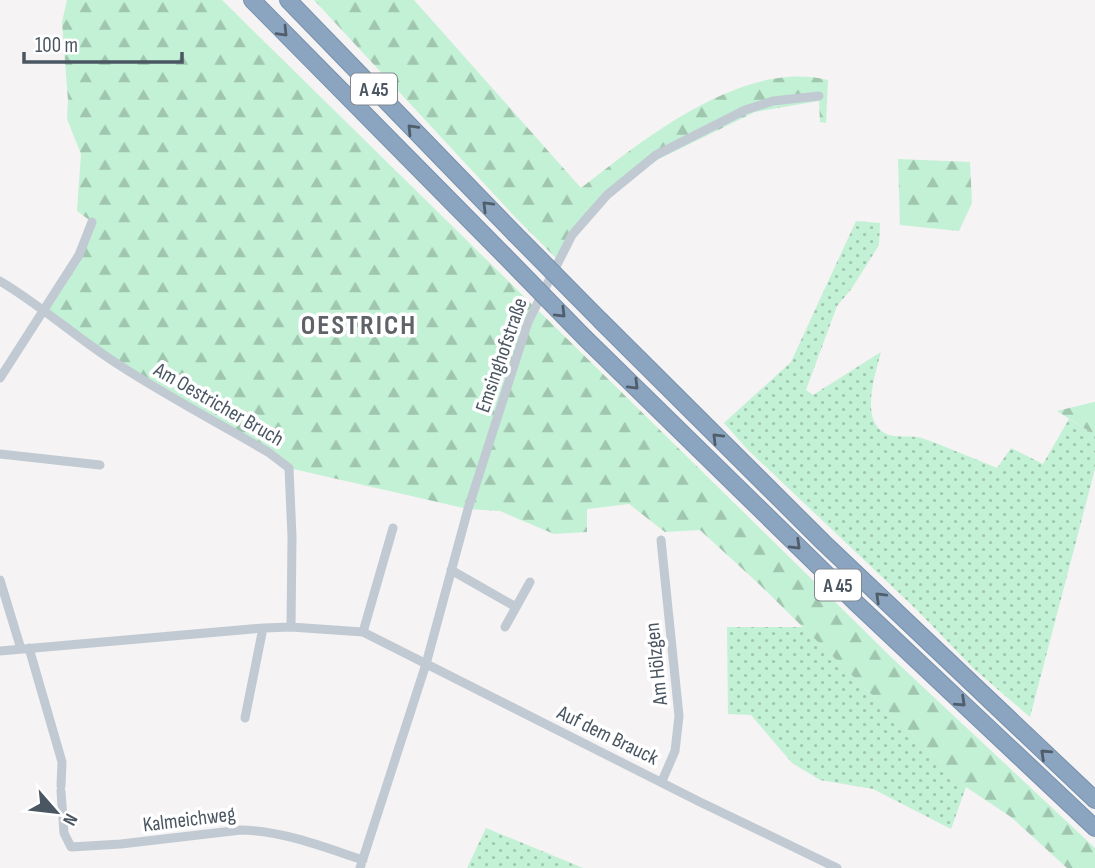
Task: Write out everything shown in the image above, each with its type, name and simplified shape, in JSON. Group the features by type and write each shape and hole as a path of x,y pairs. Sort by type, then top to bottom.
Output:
{"highway":[{"name":"A 45","path":"288,0 514,233 814,533 1095,800"},
{"name":"A 45","path":"254,3 585,338 846,594 1095,828"}],"street":[{"name":"Emsinghofstraße","path":"361,864 426,664 451,570 528,322 572,235 607,195 656,155 745,110 773,101 819,96"},
{"path":"0,378 79,255 92,222"},
{"name":"Am Oestricher Bruch","path":"0,281 45,309 74,334 119,365 268,452 289,468 292,537 291,627"},
{"path":"0,454 100,466"},
{"path":"363,632 393,528"},
{"name":"Am Hölzgen","path":"661,540 679,716 675,751 662,781"},
{"path":"451,570 516,607"},
{"path":"0,580 25,649"},
{"path":"505,627 530,582"},
{"name":"Auf dem Brauck","path":"0,650 263,628 291,627 363,632 837,868"},
{"path":"245,718 263,628"},
{"name":"Kalmeichweg","path":"25,649 62,762 64,833 71,847 258,830 297,838 361,864"}],"green space":[{"path":"67,0 222,0 891,657 1095,848 1095,868 1067,868 1011,817 966,787 760,585 700,530 665,532 629,504 587,509 587,532 554,534 500,511 468,509 289,468 164,392 45,309 92,222 77,211 81,154 67,119 62,22"},
{"path":"314,0 414,0 581,188 664,127 696,108 729,92 762,81 795,77 828,80 826,123 820,122 819,101 755,112 655,161 602,197 559,261"},
{"path":"898,159 970,162 972,203 959,231 900,225"},
{"path":"856,221 880,223 879,245 852,288 837,306 806,390 813,395 881,352 873,385 871,410 874,421 889,435 922,438 997,468 1011,448 1043,464 1069,419 1095,435 1095,469 1030,717 973,668 918,611 748,450 724,423 791,362"},
{"path":"1094,402 1095,435 1057,411"},
{"path":"727,627 803,627 966,787 951,829 873,789 820,780 792,763 751,715 728,714"},
{"path":"486,828 583,868 467,868"}],"district":[{"name":"OESTRICH","path":"359,324"}]}
